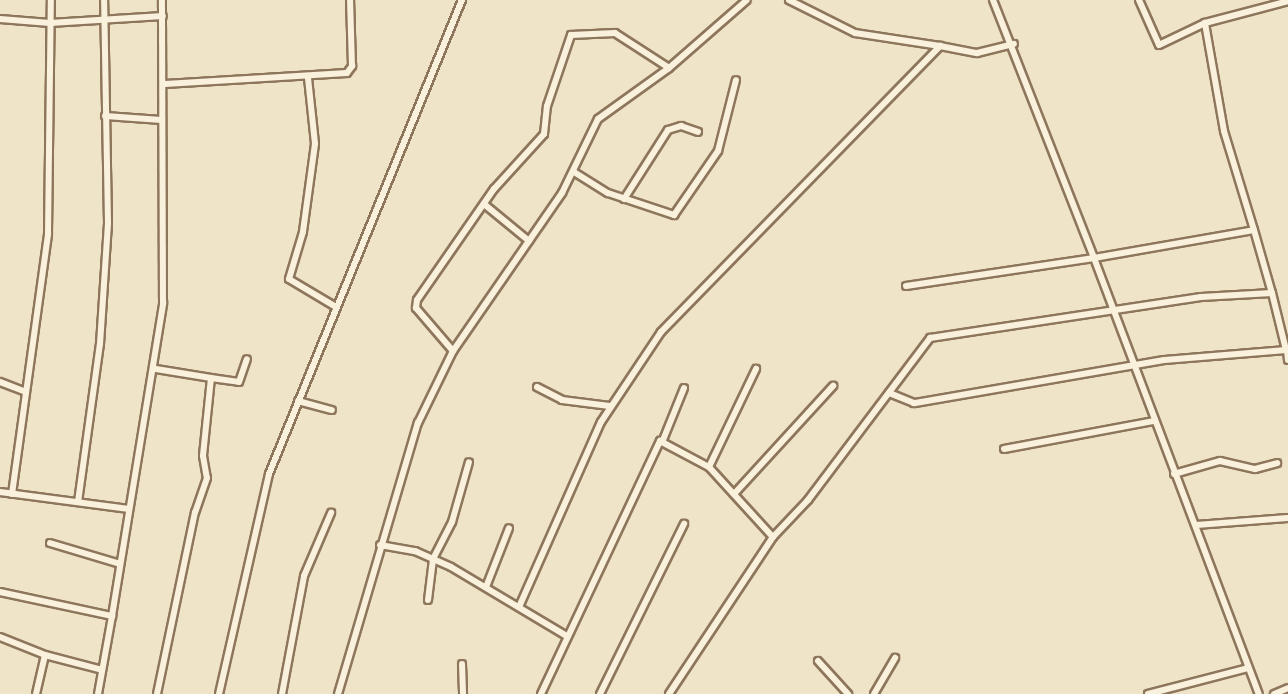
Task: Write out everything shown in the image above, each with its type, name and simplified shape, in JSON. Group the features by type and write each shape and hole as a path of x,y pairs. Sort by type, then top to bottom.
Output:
{"street":[{"path":"12,494 23,391 51,198 51,0"},
{"path":"78,502 100,344 110,178 105,116 106,18 104,0"},
{"path":"98,694 129,509 156,369 163,303 162,120 165,84 162,0"},
{"path":"165,84 339,77 352,66 350,0"},
{"path":"219,694 261,497 336,306 462,0"},
{"path":"338,694 380,545 421,413 453,351 574,172 598,119 669,68 747,0"},
{"path":"789,0 855,33 976,53 1014,44"},
{"path":"993,0 1014,44 1154,421 1196,525 1259,694"},
{"path":"1140,0 1159,45 1205,23 1288,1"},
{"path":"0,19 50,22 163,15"},
{"path":"1205,23 1224,131 1272,293 1288,360"},
{"path":"453,351 416,304 484,204 546,130 547,106 572,34 615,33 669,68"},
{"path":"519,607 610,406 661,332 940,46"},
{"path":"308,78 315,144 303,232 289,279 336,306"},
{"path":"574,172 624,199 671,216 676,213 718,151 736,80"},
{"path":"105,116 162,120"},
{"path":"624,199 668,130 681,126 698,132"},
{"path":"484,204 529,241"},
{"path":"906,286 1094,258 1254,230"},
{"path":"669,694 773,537 933,337 1113,310 1272,293"},
{"path":"889,393 909,402 923,401 1133,365 1287,350"},
{"path":"156,369 239,382 247,359"},
{"path":"709,467 756,369"},
{"path":"157,694 195,512 207,478 203,456 211,378"},
{"path":"0,382 23,391"},
{"path":"734,494 833,386"},
{"path":"537,387 562,400 610,406"},
{"path":"541,694 565,635 646,463 663,440 684,388"},
{"path":"298,400 332,410"},
{"path":"1004,450 1154,421"},
{"path":"663,440 709,467 773,537"},
{"path":"1174,474 1220,461 1255,469 1276,463"},
{"path":"428,600 433,559 452,522 469,462"},
{"path":"0,492 129,509"},
{"path":"282,694 304,576 332,513"},
{"path":"1196,525 1288,518"},
{"path":"600,694 684,524"},
{"path":"486,587 508,528"},
{"path":"50,543 120,564"},
{"path":"380,545 433,559 486,587 565,635"},
{"path":"0,592 112,616"},
{"path":"0,637 45,655 102,670"},
{"path":"36,694 45,655"},
{"path":"874,694 895,658"},
{"path":"818,661 848,694"},
{"path":"462,664 463,694"},
{"path":"1148,694 1248,668"},
{"path":"1274,694 1288,688"}]}
